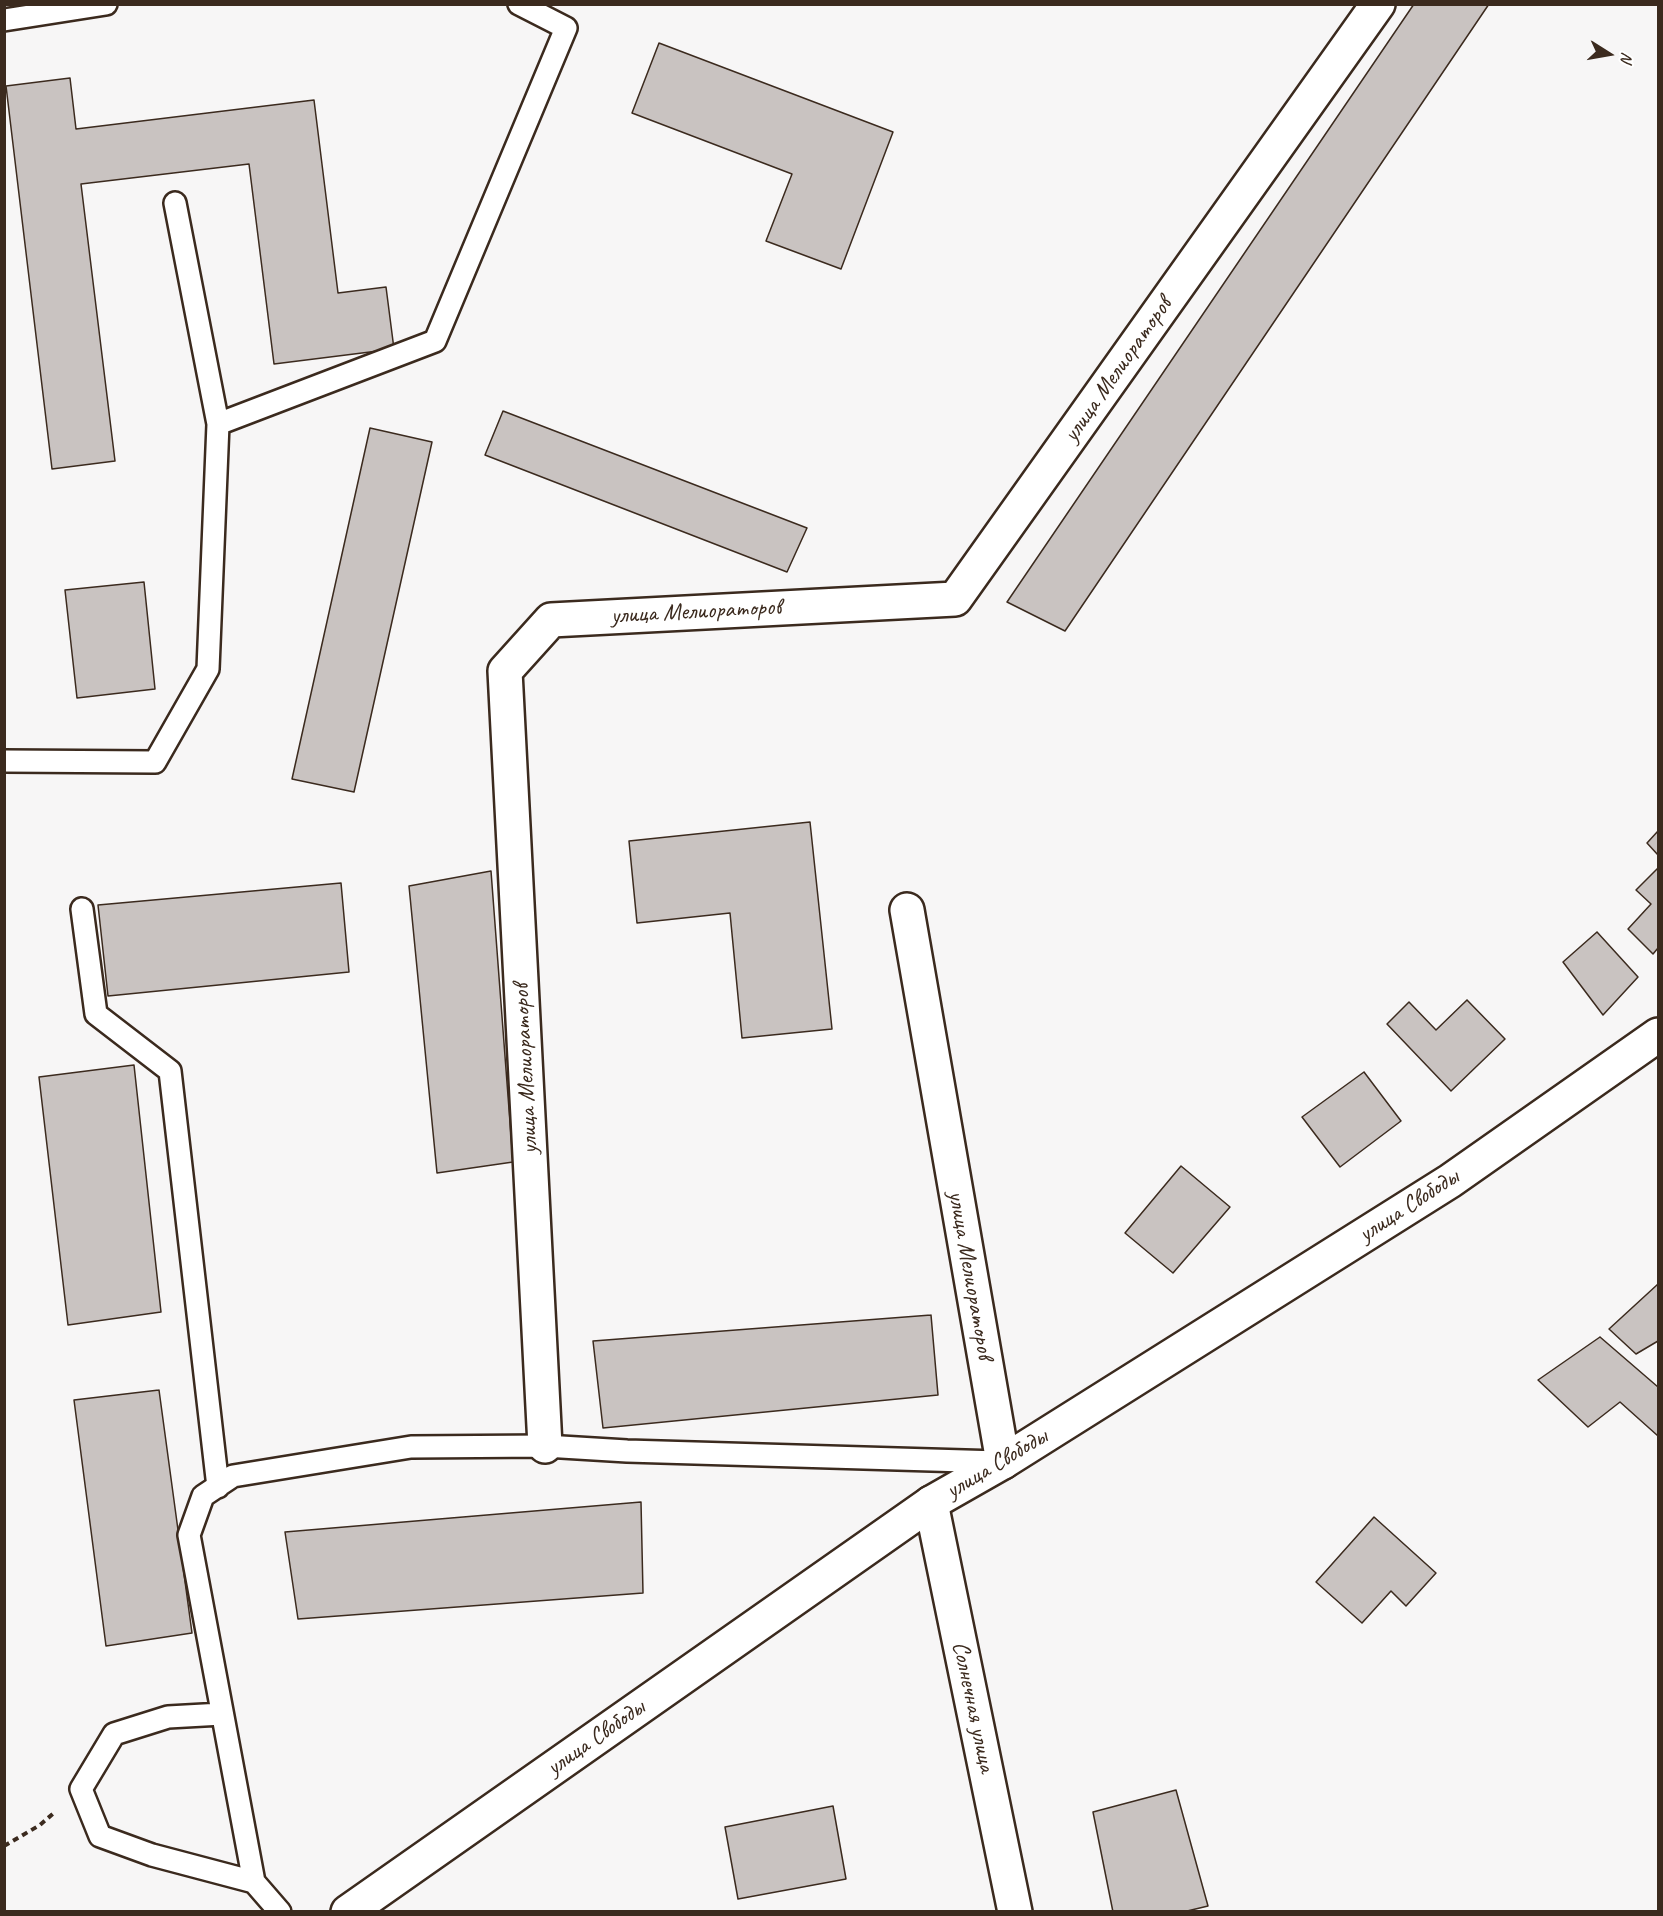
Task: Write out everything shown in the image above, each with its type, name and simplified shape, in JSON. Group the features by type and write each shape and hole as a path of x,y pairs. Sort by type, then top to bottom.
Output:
{"street":[{"name":"улица Мелиораторов","path":"545,1446 505,671 551,620 955,599 1378,4"},
{"name":"улица Мелиораторов","path":"907,910 1003,1462"},
{"name":"улица Свободы","path":"348,1911 931,1503 1003,1462 1450,1181 1659,1035"},
{"name":"Солнечная улица","path":"931,1503 1015,1911"}],"lane":[{"path":"4,20 106,4"},
{"path":"218,424 435,341 566,28 519,4"},
{"path":"4,761 155,762 208,669 218,424 176,203"},
{"path":"81,909 96,1014 170,1071 218,1487"},
{"path":"280,1911 254,1882 189,1535 203,1496 233,1476 411,1447 545,1446 639,1452 1003,1462"},
{"path":"222,1714 168,1717 114,1734 81,1789 100,1836 152,1855 254,1882"}],"path":[{"path":"4,1846 40,1824 81,1789"}],"building":[{"path":"1414,4 1489,4 1065,631 1007,602"},
{"path":"659,43 893,132 841,269 766,241 792,174 632,113"},
{"path":"70,78 76,129 314,100 338,293 386,287 394,349 274,364 249,164 81,184 115,461 52,469 6,86"},
{"path":"503,411 807,528 787,572 485,455"},
{"path":"370,428 432,442 354,792 292,779"},
{"path":"144,582 155,689 77,698 65,590"},
{"path":"810,822 832,1029 742,1038 730,913 637,923 629,841"},
{"path":"1658,831 1658,855 1647,843"},
{"path":"1658,868 1658,948 1653,954 1628,929 1651,904 1636,890"},
{"path":"491,871 513,1162 437,1173 409,886"},
{"path":"341,883 349,972 108,996 98,905"},
{"path":"1597,932 1638,977 1603,1015 1563,962"},
{"path":"1467,1000 1505,1039 1451,1091 1387,1024 1409,1002 1436,1030"},
{"path":"134,1065 161,1312 68,1325 39,1077"},
{"path":"1364,1072 1401,1121 1340,1167 1302,1117"},
{"path":"1181,1166 1230,1207 1173,1273 1125,1233"},
{"path":"1658,1284 1658,1341 1636,1354 1609,1329"},
{"path":"931,1315 938,1395 603,1428 593,1341"},
{"path":"1600,1337 1658,1387 1658,1436 1620,1402 1588,1427 1538,1380"},
{"path":"159,1390 192,1633 106,1646 74,1400"},
{"path":"641,1502 643,1593 298,1619 285,1532"},
{"path":"1374,1517 1436,1573 1406,1606 1391,1591 1362,1623 1316,1582"},
{"path":"1176,1790 1208,1906 1183,1912 1113,1912 1093,1812"},
{"path":"833,1806 846,1879 738,1899 725,1827"}]}
